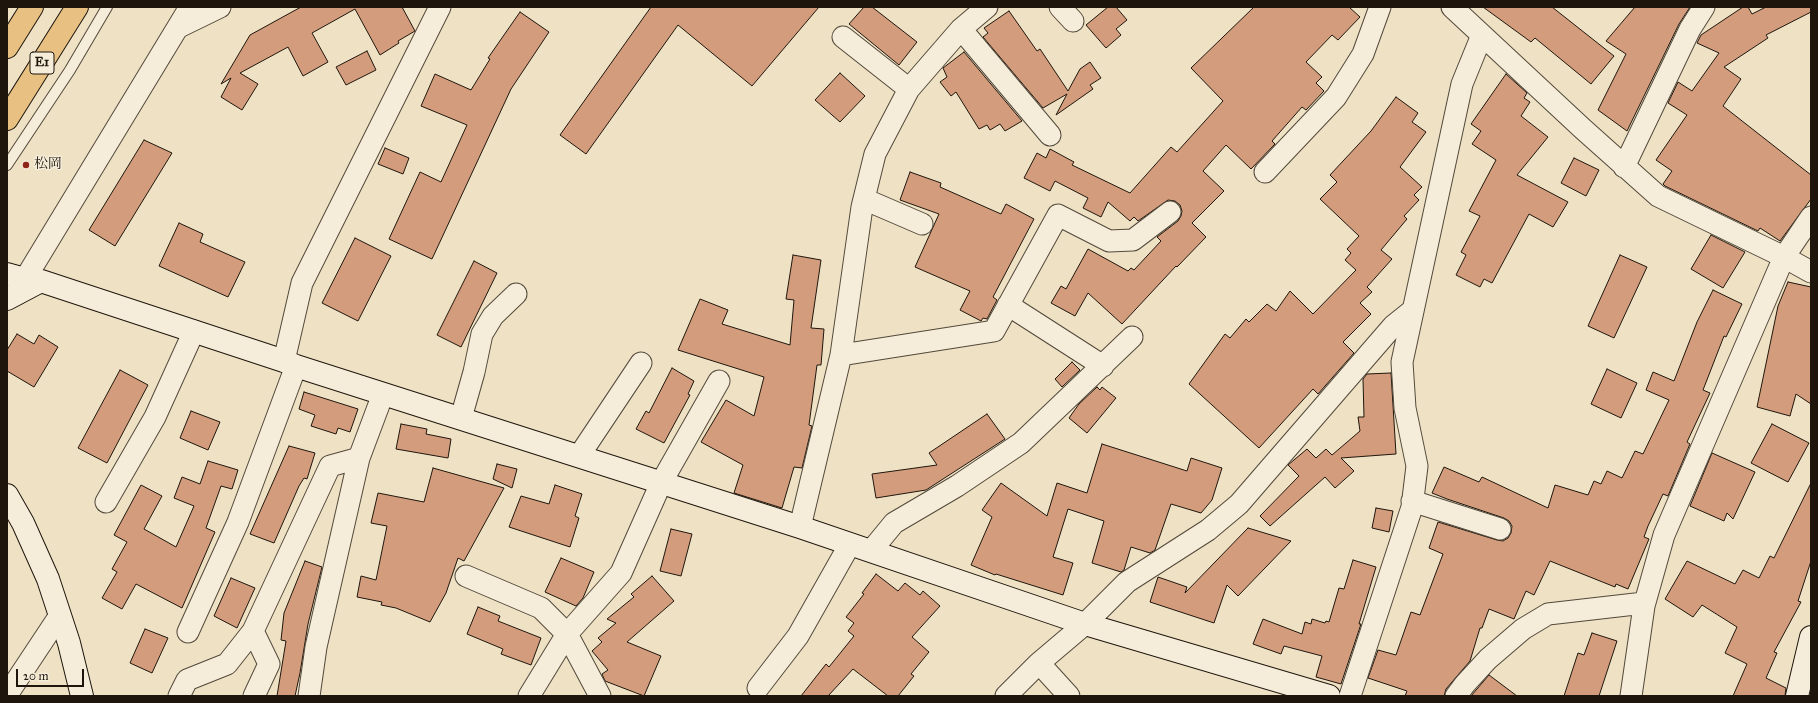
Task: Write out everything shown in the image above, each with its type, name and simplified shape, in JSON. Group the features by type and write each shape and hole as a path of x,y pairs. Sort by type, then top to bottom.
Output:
{"highway":[{"path":"7,47 32,7"},
{"name":"E1","path":"7,119 77,7"}],"street":[{"path":"7,299 24,278 190,7"},
{"path":"179,27 220,7"},
{"path":"188,632 238,522 290,364 302,283 440,7"},
{"path":"800,527 841,356 864,199 875,154 909,89 961,29 987,7"},
{"path":"1265,172 1336,97 1362,54 1380,7"},
{"path":"1452,7 1624,167 1658,196 1784,257 1811,272"},
{"path":"1624,167 1690,29 1704,7"},
{"path":"961,29 1050,135"},
{"path":"1350,696 1412,501 1417,466 1405,408 1402,362 1462,84 1482,36"},
{"path":"843,37 909,89"},
{"path":"864,199 922,224"},
{"path":"841,356 994,331 1058,215 1109,241 1133,240 1170,212"},
{"path":"1631,696 1644,604 1664,535 1784,257 1811,217"},
{"path":"24,278 194,331 290,364 800,527 1085,624 1329,696"},
{"path":"461,418 474,372 482,334 493,316 516,294"},
{"path":"1008,305 1103,366"},
{"path":"1006,696 1039,663 1085,624 1128,582 1208,530 1239,504 1393,326 1413,310"},
{"path":"106,502 154,416 194,331"},
{"path":"871,551 894,523 957,486 1021,443 1132,337"},
{"path":"579,456 641,363"},
{"path":"529,696 567,634 621,573 661,483 719,381"},
{"path":"309,696 316,647 359,458 384,394"},
{"path":"179,696 187,680 227,664 253,631 330,466 359,458"},
{"path":"7,495 23,523 48,578 69,643 82,696"},
{"path":"1412,501 1500,529"},
{"path":"758,688 798,636 850,544"},
{"path":"466,576 541,608 567,634 600,696"},
{"path":"1456,696 1488,659 1523,629 1548,614 1644,604"},
{"path":"7,695 60,615"},
{"path":"253,631 269,664 254,696"},
{"path":"1797,696 1811,637"},
{"path":"1039,663 1069,696"}],"lane":[{"path":"7,165 70,70 107,7"}],"building":[{"path":"301,7 402,7 415,31 398,41 399,43 380,55 355,9 312,33 328,62 303,76 288,47 240,73 258,84 242,110 221,97 231,78 221,84 250,35"},
{"path":"651,7 819,7 752,86 678,25 586,154 560,135"},
{"path":"864,7 872,7 917,42 899,65 849,24"},
{"path":"1108,7 1116,7 1127,20 1116,29 1121,35 1106,48 1086,25"},
{"path":"1254,7 1349,7 1360,17 1338,40 1332,35 1306,62 1322,77 1316,83 1324,91 1306,110 1302,107 1272,141 1275,144 1251,169 1226,145 1203,171 1224,191 1192,223 1206,237 1177,267 1176,266 1122,324 1088,293 1075,316 1051,303 1061,286 1066,289 1088,249 1128,271 1131,268 1134,270 1161,241 1157,237 1178,221 1182,211 1180,205 1175,201 1168,200 1138,221 1134,217 1130,221 1108,202 1101,217 1083,208 1088,198 1055,181 1050,191 1024,178 1037,153 1046,158 1050,149 1074,162 1072,165 1130,193 1171,147 1177,152 1223,101 1191,68"},
{"path":"1483,7 1552,7 1614,56 1591,84 1535,38 1531,42"},
{"path":"1635,7 1690,7 1679,24 1627,131 1598,110 1626,54 1606,41"},
{"path":"1743,7 1748,7 1752,14 1766,7 1811,7 1811,12 1766,35 1768,38 1724,67 1741,79 1723,106 1811,175 1811,199 1780,241 1760,228 1758,231 1665,186 1663,184 1672,171 1656,160 1687,115 1668,103 1678,82 1692,91 1719,53 1697,43 1701,35"},
{"path":"1009,11 1037,51 1040,49 1068,91 1080,69 1090,62 1101,78 1090,85 1093,89 1056,115 1067,94 1043,108 983,37 988,33 984,28"},
{"path":"520,12 549,32 511,89 432,259 389,239 420,172 441,182 467,125 421,106 435,74 471,90 490,59 488,58"},
{"path":"367,51 376,70 346,85 336,67"},
{"path":"964,52 1022,121 1005,131 1000,124 990,130 987,125 979,129 956,92 951,96 940,82 947,77 943,68"},
{"path":"840,73 865,96 840,122 815,100"},
{"path":"1506,74 1527,93 1524,98 1530,102 1521,116 1548,137 1517,175 1568,202 1553,227 1529,214 1492,283 1484,279 1480,287 1456,275 1466,255 1461,252 1480,216 1469,211 1496,160 1472,144 1481,131 1471,124"},
{"path":"1396,97 1418,113 1412,122 1426,132 1400,167 1422,187 1414,195 1419,200 1404,216 1407,219 1381,250 1392,259 1367,287 1372,292 1360,303 1371,314 1343,342 1354,353 1318,394 1313,389 1259,448 1189,384 1225,334 1230,338 1246,319 1249,322 1267,304 1276,311 1290,291 1313,314 1356,270 1345,260 1351,253 1347,249 1359,236 1320,199 1337,182 1330,175 1371,131"},
{"path":"144,140 172,153 115,246 89,230"},
{"path":"385,148 409,158 403,174 378,164"},
{"path":"1574,158 1599,170 1586,196 1561,183"},
{"path":"910,172 941,183 940,187 1001,214 1006,204 1034,219 993,297 997,300 987,319 983,318 981,321 960,310 970,291 915,267 939,214 900,200"},
{"path":"179,223 203,234 200,242 245,262 228,297 159,266"},
{"path":"1711,235 1745,252 1723,288 1691,269"},
{"path":"355,238 391,256 358,321 322,303"},
{"path":"793,255 821,260 811,328 824,329 821,365 817,365 809,425 812,426 802,468 794,467 782,508 734,493 743,465 701,442 726,400 754,416 764,377 678,350 700,299 728,310 722,324 790,345 794,300 786,299"},
{"path":"1620,255 1647,267 1614,338 1588,326"},
{"path":"474,261 497,273 461,347 437,335"},
{"path":"1788,282 1811,287 1811,404 1796,394 1790,416 1757,407 1778,306"},
{"path":"1713,290 1742,304 1726,337 1724,336 1703,390 1710,393 1687,442 1690,444 1668,496 1663,494 1648,526 1644,537 1649,539 1628,589 1616,584 1615,587 1550,561 1534,595 1526,591 1514,619 1489,609 1482,628 1480,628 1470,661 1446,689 1444,696 1405,696 1407,691 1368,678 1378,650 1396,655 1411,612 1420,615 1443,554 1429,548 1438,522 1503,541 1508,538 1511,533 1512,526 1509,521 1504,518 1432,493 1444,467 1479,482 1482,477 1548,508 1555,485 1588,495 1594,481 1601,484 1607,471 1622,478 1635,451 1643,454 1669,400 1646,390 1653,372 1674,381 1697,322"},
{"path":"17,334 34,344 39,335 58,347 34,387 7,371 7,350"},
{"path":"1072,362 1080,370 1062,387 1055,379"},
{"path":"672,368 694,381 688,394 690,395 664,443 636,429 646,411 649,413"},
{"path":"1607,369 1637,383 1621,418 1591,404"},
{"path":"120,370 148,385 107,463 78,448"},
{"path":"1391,373 1396,454 1341,458 1354,471 1335,488 1325,477 1270,526 1260,516 1299,476 1288,465 1307,449 1316,458 1326,449 1332,455 1360,431 1358,417 1364,417 1363,379 1367,374"},
{"path":"1097,387 1100,390 1102,387 1116,398 1087,433 1069,418 1079,404"},
{"path":"304,392 358,409 350,432 338,428 336,434 311,426 315,415 299,409"},
{"path":"191,411 220,422 208,450 180,438"},
{"path":"987,414 1005,439 926,490 876,498 872,474 937,465 929,453"},
{"path":"401,424 427,429 426,434 451,439 448,458 396,449"},
{"path":"1772,424 1809,443 1788,482 1751,463"},
{"path":"1102,444 1187,471 1191,458 1222,468 1212,500 1201,513 1171,504 1155,550 1150,553 1131,547 1124,570 1121,572 1092,563 1104,521 1068,509 1053,557 1073,563 1063,595 996,574 995,575 971,565 992,517 982,510 1001,483 1047,516 1057,483 1087,493"},
{"path":"289,446 315,453 307,479 304,478 299,486 274,543 250,534"},
{"path":"1712,453 1755,472 1733,519 1727,513 1724,521 1690,506"},
{"path":"208,461 238,470 232,489 221,486 206,528 215,532 182,608 136,584 122,609 102,598 117,572 112,569 127,542 114,535 141,485 162,496 144,529 176,547 194,506 174,498 182,477 200,484"},
{"path":"497,464 517,469 512,488 493,479"},
{"path":"433,468 504,488 464,561 458,558 446,593 430,622 396,608 381,605 382,602 357,597 361,576 376,580 387,526 371,523 378,493 424,502"},
{"path":"1811,483 1811,561 1798,601 1801,602 1774,652 1777,653 1766,678 1786,688 1785,696 1733,696 1747,664 1725,653 1737,627 1702,605 1693,617 1665,599 1687,561 1735,584 1743,570 1759,578 1770,556 1774,558"},
{"path":"555,485 582,494 575,516 579,518 570,547 509,527 521,496 549,504"},
{"path":"1376,508 1393,511 1389,532 1372,528"},
{"path":"1248,528 1291,541 1238,596 1227,585 1214,623 1150,602 1158,577 1187,587 1185,593"},
{"path":"671,529 692,534 681,576 660,571"},
{"path":"561,558 594,572 583,598 576,606 545,592"},
{"path":"1353,560 1376,567 1359,624 1361,624 1341,684 1316,677 1322,656 1284,646 1281,654 1253,644 1263,619 1302,634 1305,622 1311,624 1312,619 1325,623 1326,621 1329,622 1339,588 1344,589"},
{"path":"305,561 322,567 308,624 295,696 277,696 286,641 281,640 284,613"},
{"path":"876,574 898,591 905,583 920,595 923,591 940,606 912,637 929,652 911,674 914,676 898,696 888,696 853,669 828,696 801,696 826,664 829,667 854,636 848,631 854,623 846,617 864,594 862,593"},
{"path":"652,576 674,601 627,642 661,656 644,696 605,681 602,674 608,670 592,651 602,642 598,638 616,623 607,619 634,597 631,594"},
{"path":"231,578 255,588 237,628 214,616"},
{"path":"478,607 500,616 498,621 541,638 531,665 501,654 503,649 467,634"},
{"path":"145,629 168,638 152,673 130,663"},
{"path":"1592,633 1617,641 1599,696 1564,696 1578,653 1584,655"},
{"path":"1489,675 1517,696 1471,696"}],"place":[{"name":"松岡","path":"26,165"}]}
